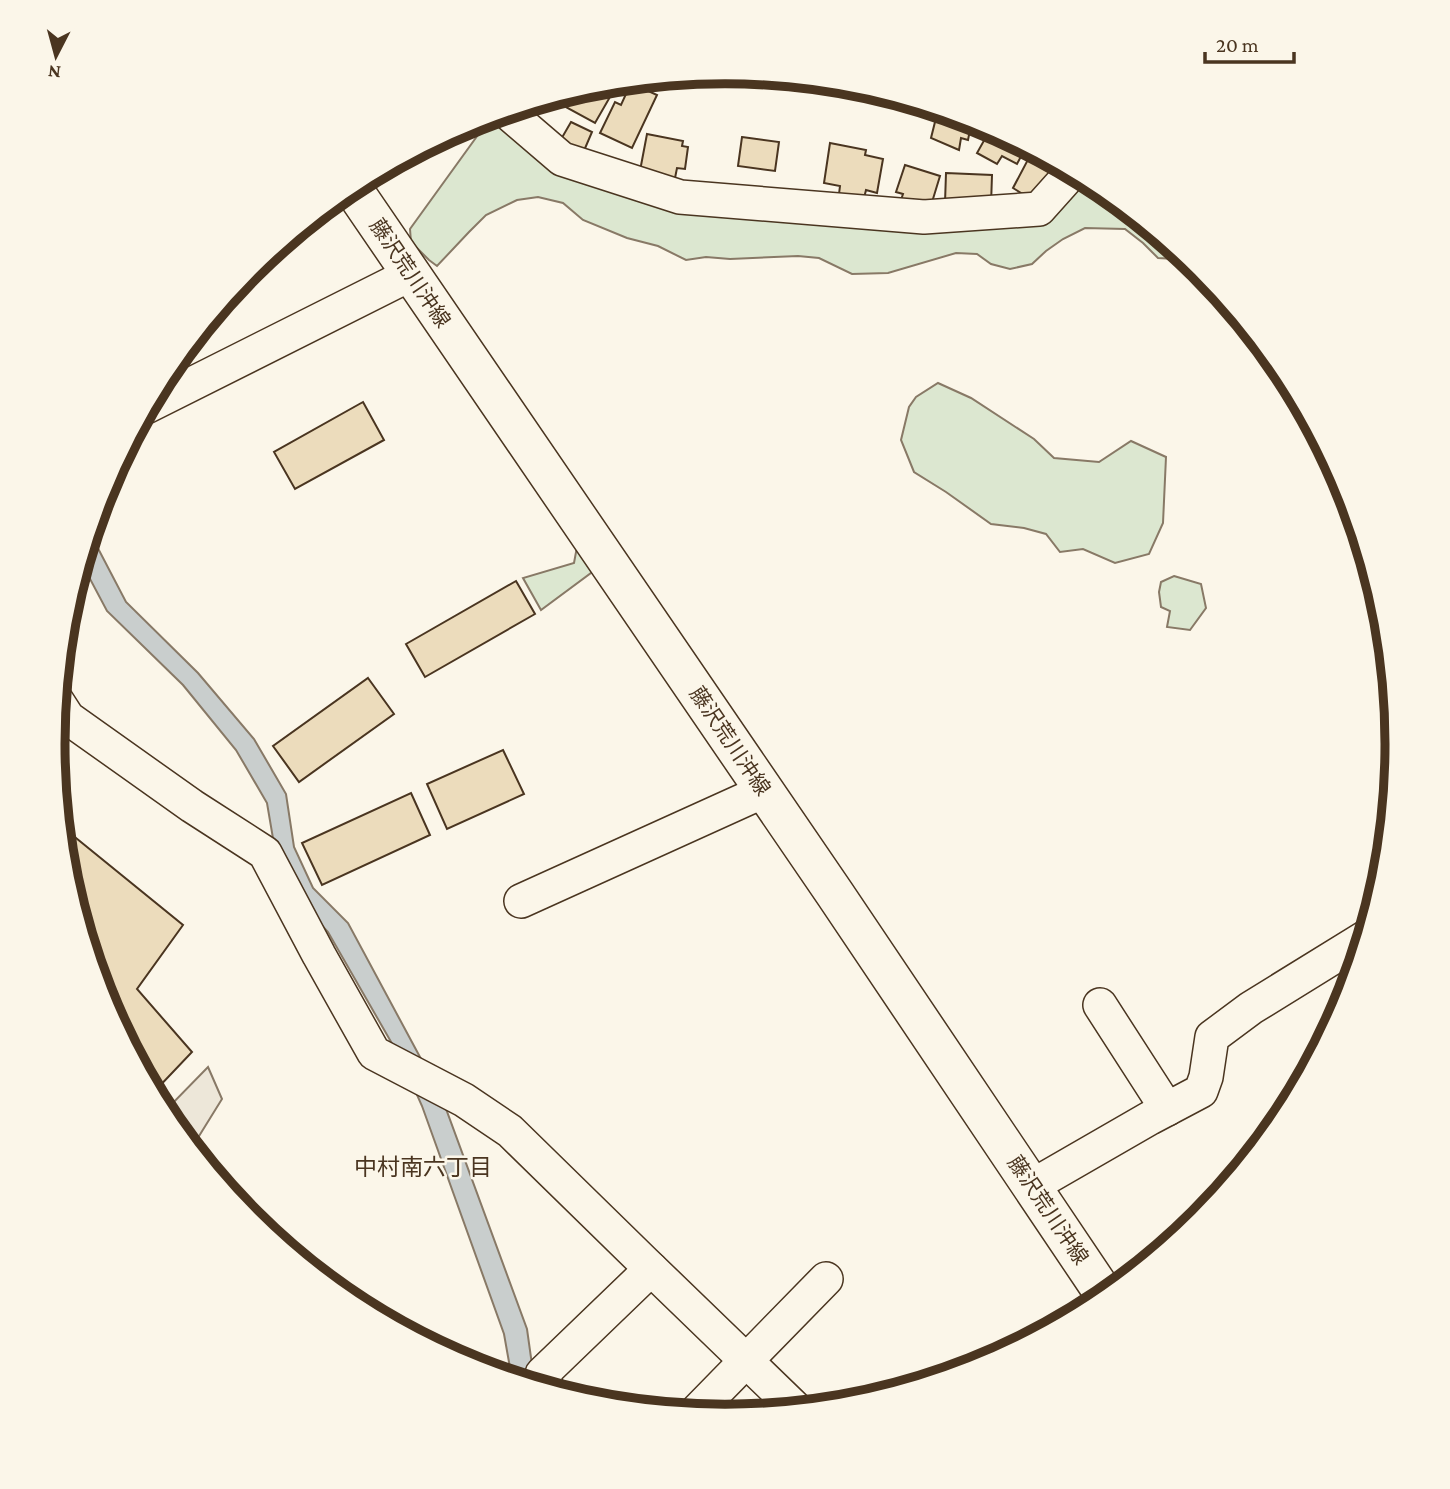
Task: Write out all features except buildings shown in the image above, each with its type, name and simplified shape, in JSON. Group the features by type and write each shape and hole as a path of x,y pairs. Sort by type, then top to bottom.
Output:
{"main road":[{"name":"藤沢荒川沖線","path":"358,196 1100,1288"}],"street":[{"path":"515,118 562,159 680,198 924,217 1039,209 1065,179"},
{"path":"163,399 411,274"},
{"path":"66,713 191,806 265,853 374,1053 464,1100 510,1130 788,1401"},
{"path":"521,901 764,792"},
{"path":"1032,1186 1201,1091 1206,1077 1212,1037 1251,1007 1354,944"},
{"path":"1100,1005 1167,1109"},
{"path":"544,1379 542,1374 651,1269"},
{"path":"704,1404 827,1279"}],"green space":[{"path":"503,123 552,163 930,225 1066,180 1127,221 1172,259 1158,258 1125,229 1085,228 1063,239 1032,264 1010,269 991,264 977,254 956,253 888,273 852,274 819,258 798,256 730,259 706,257 686,260 658,246 627,238 583,220 563,203 538,197 517,200 486,215 437,266 411,242 410,229 480,132"},
{"path":"1187,273 1214,301 1201,290"},
{"path":"938,383 971,398 1034,439 1054,458 1099,462 1131,441 1166,457 1163,523 1149,554 1115,563 1083,549 1060,552 1046,534 991,524 914,472 901,440 909,407 916,397"},
{"path":"579,536 603,564 541,610 523,578 574,563"},
{"path":"1174,576 1201,584 1206,608 1190,630 1167,627 1170,611 1161,607 1161,582"}],"shaded area":[{"path":"96,545 126,602 198,673 254,739 286,794 294,847 313,888 348,923 442,1098 527,1329 534,1376 510,1369 504,1334 422,1106 402,1061 328,932 294,895 276,856 267,803 236,750 183,685 107,611 87,574"},
{"path":"208,1067 222,1099 197,1140 172,1104"}],"district":[{"name":"中村南六丁目","path":"423,1167"}]}
